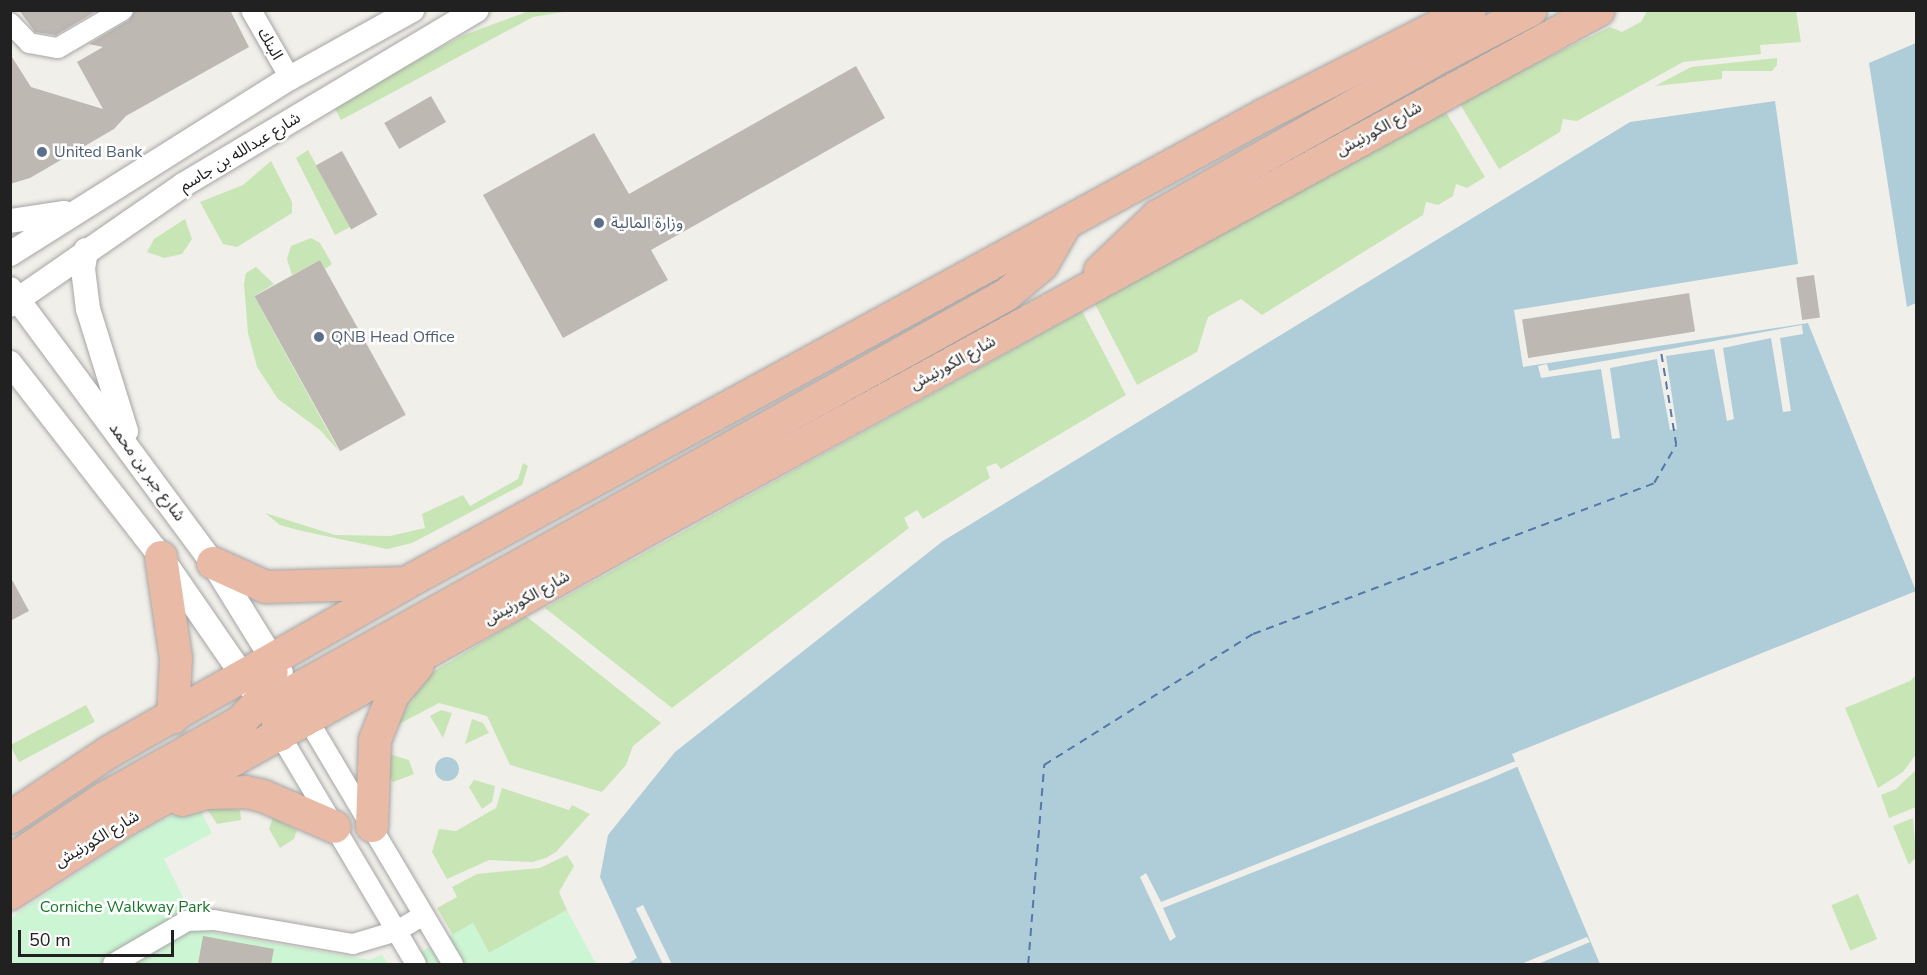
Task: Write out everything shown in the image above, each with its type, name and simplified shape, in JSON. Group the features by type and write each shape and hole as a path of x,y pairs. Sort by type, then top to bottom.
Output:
{"highway":[{"path":"10,861 105,798 240,722 253,689 274,661 406,583 1264,115 1470,10"},
{"path":"1079,293 1158,216 1420,68 1531,10"},
{"name":"شارع الكورنيش","path":"10,894 127,819 1079,293 1599,10"},
{"path":"280,735 276,711 292,692 1006,295 1042,265 1065,224"},
{"path":"161,558 176,658 173,718"},
{"path":"213,563 266,587 406,583"},
{"path":"372,826 375,740 393,695 428,654"},
{"path":"10,818 109,752 173,718 253,689"},
{"path":"127,819 207,793 246,792 263,796 335,827"}],"street":[{"path":"10,23 29,43 58,48 123,10"},
{"name":"البنك","path":"251,10 290,78"},
{"path":"10,254 290,78 412,10"},
{"name":"شارع عبدالله بن جاسم","path":"13,298 183,185 477,10"},
{"path":"10,220 51,217 83,207"},
{"path":"86,250 83,269 88,309 132,450"},
{"name":"شارع جبر بن محمد","path":"13,298 132,450 213,563 274,661"},
{"path":"10,363 161,558 253,689 416,964"},
{"path":"274,661 453,964"},
{"path":"113,964 175,926 201,919 342,943 362,942 397,931 424,915"}],"green space":[{"path":"529,11 569,11 533,17 341,120 333,105 464,35"},
{"path":"1647,11 1796,11 1801,42 1760,45 1761,54 1683,62 1577,121 1563,119 1560,132 1499,169 1460,104 1463,99 1610,27 1622,32 1641,22"},
{"path":"1777,58 1777,65 1772,71 1722,71 1722,79 1655,86 1691,67"},
{"path":"1444,109 1485,177 1467,188 1456,184 1453,196 1438,205 1426,202 1423,215 1262,315 1241,299 1208,317 1197,352 1137,385 1095,304"},
{"path":"308,150 350,227 335,235 296,158"},
{"path":"271,161 292,202 292,213 237,247 223,244 200,202 243,185"},
{"path":"185,219 192,239 182,254 164,258 147,252 154,239"},
{"path":"311,238 320,243 332,264 325,269 320,260 292,275 287,259 291,246"},
{"path":"256,267 274,284 254,296 339,451 320,430 278,399 257,367 248,333 244,284 246,273"},
{"path":"1082,311 1126,395 1001,469 996,463 986,467 990,478 923,519 917,510 904,518 909,528 672,708 545,608"},
{"path":"523,463 528,466 522,485 412,543 387,549 280,525 265,513 335,535 390,536 425,528 422,514 463,495 470,506 518,479"},
{"path":"526,616 661,723 633,746 626,765 602,792 510,765 487,716 439,703 397,725 398,722 391,741 386,738 409,694 413,698 401,717 414,698 410,691 421,679"},
{"path":"1916,675 1916,754 1903,772 1878,788 1845,708 1910,681"},
{"path":"86,705 95,722 19,762 10,745"},
{"path":"441,710 452,713 443,738 430,716"},
{"path":"472,719 483,723 489,733 465,744"},
{"path":"389,754 409,760 414,774 393,782 387,774"},
{"path":"1916,770 1916,807 1889,818 1881,795 1896,789"},
{"path":"474,780 495,786 492,802 482,809 469,787"},
{"path":"502,788 569,810 572,805 590,814 556,852 546,858 532,862 489,860 447,879 432,852 439,829 456,831 496,808"},
{"name":"Corniche Walkway Park","path":"197,804 212,833 164,859 199,930 370,960 382,954 388,964 11,964 11,920 17,913 142,830"},
{"path":"225,807 240,810 241,820 217,824 207,809"},
{"path":"273,817 297,830 294,839 280,848 269,829"},
{"path":"1913,818 1916,857 1909,865 1893,826"},
{"path":"567,855 574,866 559,892 567,910 489,953 473,923 453,935 437,908 457,897 452,887 477,874 540,868"},
{"path":"1858,894 1877,939 1850,950 1831,905"},
{"path":"567,910 596,964 399,964 473,923 489,953"}],"water":[{"path":"1916,43 1916,303 1907,307 1869,63"},
{"path":"1775,101 1798,264 1514,310 1523,367 1808,323 1916,591 1512,754 1600,964 627,964 637,958 600,877 608,835 675,752 943,541 1630,122"},
{"path":"447,757 456,760 459,769 456,778 447,781 438,778 435,769 438,760"}],"pier":[{"path":"1802,325 1803,334 1780,338 1791,411 1783,412 1771,338 1723,348 1734,419 1727,421 1714,349 1666,356 1677,429 1670,430 1657,359 1610,368 1620,438 1612,439 1601,369 1541,378 1538,366 1547,364 1549,371"},
{"path":"1516,761 1519,766 1489,779 1163,908 1176,937 1170,941 1140,877 1146,873 1161,902"},
{"path":"643,905 672,964 663,964 636,909"},
{"path":"1587,937 1590,942 1538,964 1521,964"}],"building":[{"path":"19,10 98,10 56,35 35,32"},
{"path":"135,10 230,10 249,47 126,116 114,129 30,178 10,184 10,54 31,87 103,109 77,62 103,47 89,44 129,20"},
{"name":"وزارة المالية","path":"856,66 885,118 651,250 668,280 563,338 483,195 594,133 629,194"},
{"path":"431,96 446,122 399,149 384,123"},
{"path":"342,151 377,215 351,229 316,166"},
{"name":"QNB Head Office","path":"320,260 406,415 340,451 254,296"},
{"path":"1814,275 1820,318 1802,320 1796,278"},
{"path":"1689,293 1695,332 1528,358 1522,319"},
{"path":"10,576 29,611 10,621"},
{"path":"203,936 274,949 271,964 198,964"}],"ferry route":[{"path":"1028,964 1044,765 1253,634 1654,483 1676,445 1661,353"}],"place":[{"name":"United Bank","path":"42,152"},
{"name":"وزارة المالية","path":"599,223"},
{"name":"QNB Head Office","path":"319,337"}]}
